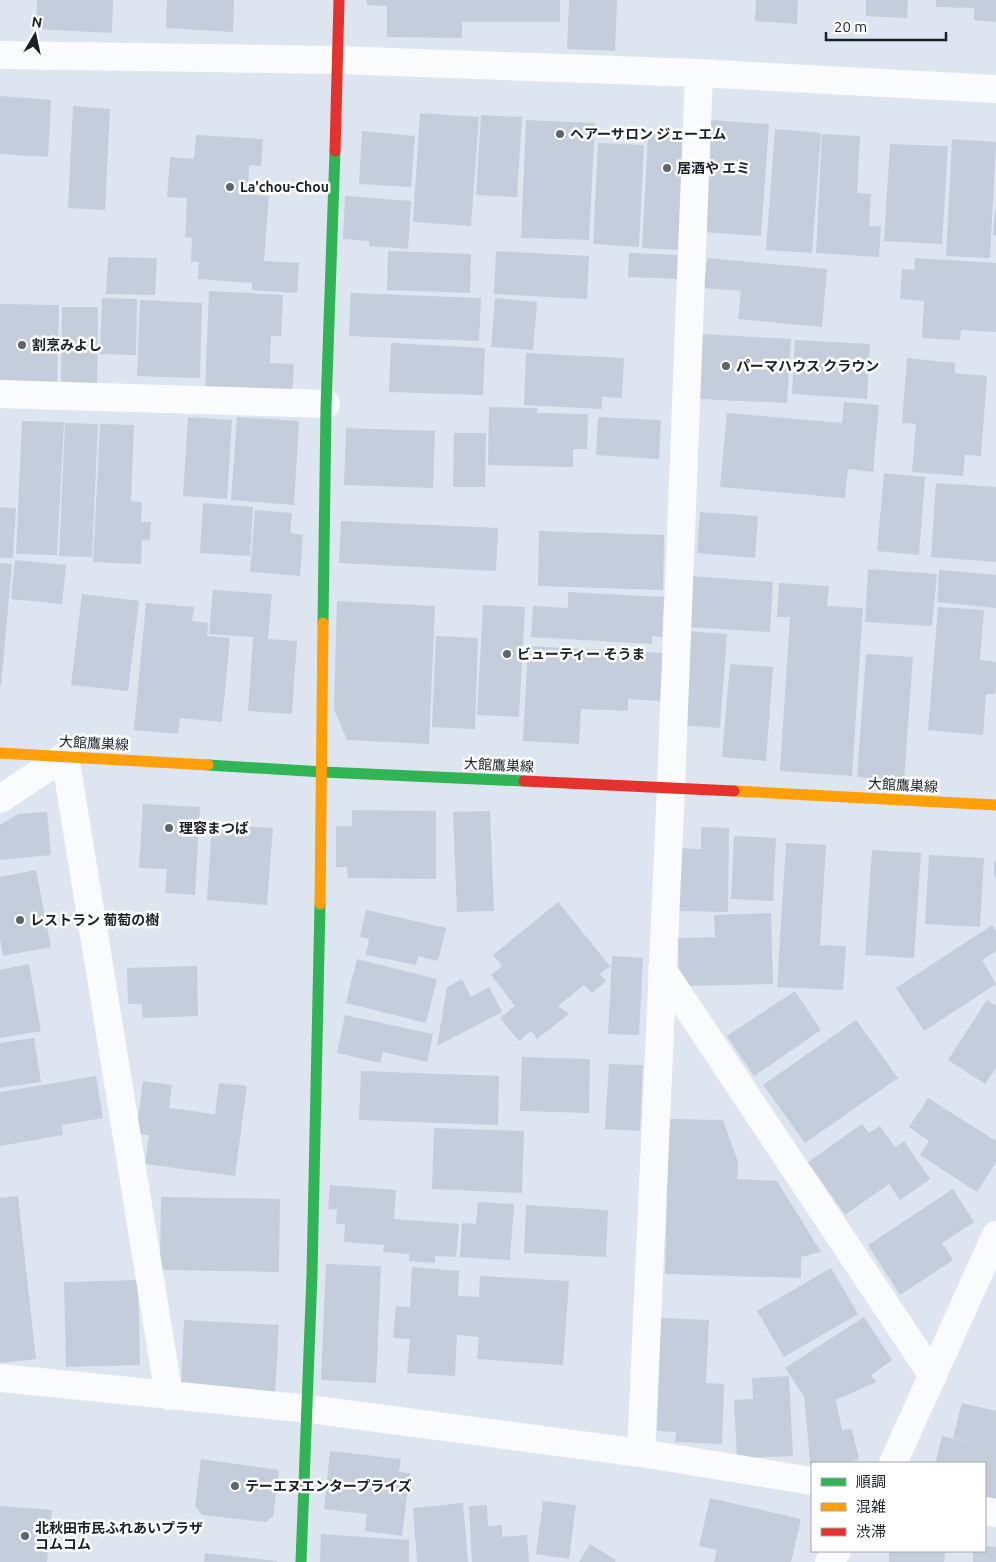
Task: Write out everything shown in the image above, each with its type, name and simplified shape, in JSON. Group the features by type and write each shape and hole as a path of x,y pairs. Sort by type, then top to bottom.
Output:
{"street":[{"path":"302,1562 309,1409 323,772 326,404 339,0"},
{"path":"0,55 338,60 699,73 996,89"},
{"path":"641,1453 671,787 699,73"},
{"path":"0,394 326,404"},
{"name":"大館鷹巣線","path":"0,753 323,772 671,787 996,805"},
{"path":"0,799 65,756 169,1396"},
{"path":"662,969 933,1376"},
{"path":"893,1462 996,1234"},
{"path":"0,1378 309,1409 641,1453 811,1481"}],"building":[{"path":"37,0 113,0 112,33 36,29"},
{"path":"167,0 234,0 233,32 166,28"},
{"path":"367,0 560,0 560,22 462,22 462,38 387,37 387,6 367,5"},
{"path":"569,0 617,0 615,51 567,49"},
{"path":"756,0 798,0 797,24 755,21"},
{"path":"866,0 908,0 907,18 866,16"},
{"path":"936,0 996,0 996,22 974,20 974,8 936,7"},
{"path":"0,96 51,100 48,157 0,154"},
{"path":"73,106 110,109 105,210 68,208"},
{"path":"420,113 479,117 471,226 413,222"},
{"path":"481,115 522,117 517,197 476,195"},
{"path":"526,120 595,123 589,240 521,238"},
{"path":"711,120 769,124 761,236 703,232"},
{"path":"775,129 821,133 812,253 766,250"},
{"path":"362,131 415,136 411,187 359,184"},
{"path":"648,133 685,135 680,250 642,248"},
{"path":"822,134 860,136 857,193 871,194 869,226 881,226 879,257 816,253"},
{"path":"196,135 263,139 261,166 249,165 248,194 269,196 264,261 299,263 297,293 252,290 252,283 198,279 199,262 191,262 192,238 185,237 187,198 167,197 170,157 194,159"},
{"path":"952,139 996,142 990,258 946,256"},
{"path":"598,143 644,145 639,247 593,244"},
{"path":"890,144 948,146 942,244 884,241"},
{"path":"345,196 411,201 408,249 369,246 369,241 343,239"},
{"path":"995,209 996,235 993,235"},
{"path":"388,251 471,254 470,293 387,290"},
{"path":"496,251 589,256 587,299 494,294"},
{"path":"629,253 678,255 677,279 628,277"},
{"path":"108,257 157,258 155,295 106,294"},
{"path":"707,258 827,269 822,327 738,319 741,291 704,288"},
{"path":"915,258 996,263 996,332 961,330 960,340 922,338 924,301 900,299 902,269 914,270"},
{"path":"209,291 283,295 281,336 271,336 270,363 294,364 292,397 205,393"},
{"path":"351,293 481,298 479,341 349,336"},
{"path":"102,298 137,299 136,355 100,354"},
{"path":"495,298 537,302 533,350 491,347"},
{"path":"140,300 202,303 200,378 137,376"},
{"path":"0,304 59,305 57,385 0,383"},
{"path":"62,307 98,307 97,389 61,389"},
{"path":"702,334 791,339 787,403 699,399"},
{"path":"795,340 870,344 867,399 792,394"},
{"path":"391,343 485,348 483,395 389,392"},
{"path":"526,353 624,358 622,398 602,397 602,409 524,405"},
{"path":"907,358 955,363 955,373 987,376 981,456 965,455 963,476 912,472 916,424 902,423"},
{"path":"844,402 879,405 873,472 848,469 845,498 720,487 727,413 842,423"},
{"path":"489,407 537,408 537,413 588,414 587,449 573,449 573,467 488,465"},
{"path":"188,417 232,420 227,499 183,496"},
{"path":"237,417 299,421 294,505 231,500"},
{"path":"598,417 661,420 659,459 596,455"},
{"path":"22,421 64,422 57,555 16,554"},
{"path":"65,423 98,424 92,557 59,556"},
{"path":"100,424 134,425 131,501 142,502 141,522 151,522 150,540 142,540 141,564 93,562"},
{"path":"346,428 435,431 433,488 344,485"},
{"path":"454,433 486,433 485,487 453,487"},
{"path":"884,473 925,477 919,555 877,551"},
{"path":"936,483 996,487 996,562 931,557"},
{"path":"203,503 253,507 250,556 200,553"},
{"path":"0,507 16,508 13,558 0,558"},
{"path":"255,510 292,513 290,533 303,535 300,576 250,572"},
{"path":"700,512 758,516 755,558 697,553"},
{"path":"341,521 498,528 496,571 339,563"},
{"path":"539,531 664,535 663,590 538,586"},
{"path":"15,560 66,565 62,604 11,599"},
{"path":"0,563 12,564 1,686 0,686"},
{"path":"868,569 937,574 932,626 865,622"},
{"path":"939,570 996,575 996,608 937,602"},
{"path":"691,576 773,582 770,632 687,627"},
{"path":"779,583 829,586 827,606 863,608 852,776 780,771 790,617 777,617"},
{"path":"213,590 272,594 268,639 297,641 292,714 248,711 253,637 209,634"},
{"path":"568,592 664,597 662,637 652,636 652,644 531,637 533,606 568,608"},
{"path":"82,594 139,601 128,691 71,685"},
{"path":"337,601 435,606 429,744 347,740 334,709"},
{"path":"146,603 194,607 192,621 208,623 207,636 230,638 222,722 180,718 178,734 134,730"},
{"path":"483,605 525,607 519,717 477,715"},
{"path":"938,607 984,610 980,660 996,662 996,687 995,694 986,694 983,735 928,730"},
{"path":"688,631 727,634 720,728 681,725"},
{"path":"436,636 478,638 475,729 432,727"},
{"path":"528,646 663,653 660,701 628,699 628,711 581,709 579,744 523,741"},
{"path":"866,654 913,657 904,780 857,777"},
{"path":"730,664 773,667 766,761 722,757"},
{"path":"143,804 200,807 195,895 165,893 167,869 139,868"},
{"path":"352,810 436,811 436,879 348,878 347,867 336,867 336,826 352,826"},
{"path":"490,811 494,911 457,912 453,812"},
{"path":"47,812 51,855 0,860 0,825 18,814"},
{"path":"212,824 273,828 267,905 207,900"},
{"path":"701,827 729,828 728,912 676,911 677,848 701,849"},
{"path":"734,836 776,838 773,901 731,899"},
{"path":"786,843 826,845 820,945 846,946 843,990 777,987"},
{"path":"872,850 921,853 914,958 865,955"},
{"path":"929,855 984,858 980,927 925,924"},
{"path":"994,861 996,861 996,877 994,877"},
{"path":"36,870 51,947 3,956 0,939 0,877"},
{"path":"558,902 610,966 600,974 606,981 592,993 584,985 558,1006 569,1014 537,1039 531,1031 519,1041 500,1018 515,1006 491,975 502,966 493,955"},
{"path":"366,910 446,928 438,961 418,956 416,965 366,955 369,939 360,937"},
{"path":"771,913 773,984 679,986 678,938 715,937 714,915"},
{"path":"992,925 996,931 996,951 982,960 996,984 924,1031 896,988"},
{"path":"612,956 643,958 639,1035 608,1034"},
{"path":"357,959 437,979 426,1023 346,1003"},
{"path":"29,964 41,1031 0,1038 0,970"},
{"path":"197,966 198,1016 143,1018 142,1004 128,1004 127,968"},
{"path":"462,979 471,997 489,987 502,1012 437,1046 447,987"},
{"path":"795,991 821,1030 754,1076 727,1036"},
{"path":"987,1000 996,1006 996,1068 985,1084 948,1060"},
{"path":"345,1015 433,1034 427,1062 383,1052 380,1063 337,1053"},
{"path":"856,1020 898,1078 805,1143 763,1085"},
{"path":"34,1038 41,1082 0,1088 0,1043"},
{"path":"522,1057 590,1059 589,1113 520,1111"},
{"path":"609,1064 643,1065 640,1131 605,1129"},
{"path":"361,1071 499,1076 498,1125 359,1120"},
{"path":"96,1076 103,1118 62,1125 63,1135 0,1146 0,1092"},
{"path":"143,1081 172,1085 169,1108 215,1114 219,1083 247,1086 235,1176 145,1164 149,1135 136,1134"},
{"path":"928,1098 996,1141 996,1162 977,1192 920,1155 929,1141 909,1127"},
{"path":"669,1119 723,1120 738,1162 737,1179 777,1181 821,1252 801,1257 801,1278 665,1274"},
{"path":"862,1124 869,1133 880,1126 895,1147 904,1141 930,1179 900,1200 889,1184 845,1215 808,1162"},
{"path":"434,1128 524,1131 522,1193 432,1189"},
{"path":"330,1185 396,1190 394,1219 459,1224 456,1257 435,1256 435,1263 409,1261 409,1254 383,1252 384,1245 344,1242 345,1224 336,1224 337,1210 328,1209"},
{"path":"953,1189 974,1222 942,1243 953,1260 900,1295 868,1245"},
{"path":"18,1196 36,1359 0,1363 0,1198"},
{"path":"161,1197 280,1199 279,1272 160,1270"},
{"path":"478,1202 514,1204 510,1260 460,1257 462,1223 476,1224"},
{"path":"526,1205 608,1210 606,1257 524,1253"},
{"path":"326,1264 381,1266 376,1383 321,1380"},
{"path":"412,1267 459,1271 458,1296 479,1297 480,1276 569,1281 563,1365 477,1359 479,1337 457,1335 455,1376 407,1373 410,1339 393,1338 396,1306 410,1307"},
{"path":"831,1268 858,1314 784,1357 757,1311"},
{"path":"138,1280 140,1365 66,1367 64,1282"},
{"path":"864,1317 892,1360 871,1375 876,1382 836,1400 842,1430 852,1429 859,1459 848,1462 811,1462 811,1472 804,1396 785,1368"},
{"path":"661,1318 709,1320 706,1383 724,1384 722,1444 675,1442 676,1432 657,1431"},
{"path":"184,1320 279,1325 275,1393 181,1387"},
{"path":"789,1376 793,1456 737,1458 734,1400 753,1399 752,1378"},
{"path":"962,1403 996,1411 996,1501 986,1498 986,1462 936,1462 942,1436 980,1445 953,1438"},
{"path":"330,1451 401,1459 399,1472 410,1473 402,1536 365,1531 367,1514 324,1509"},
{"path":"201,1459 279,1470 273,1517 265,1522 202,1515 195,1506"},
{"path":"710,1498 801,1519 791,1562 714,1562 717,1550 699,1546"},
{"path":"543,1501 576,1505 569,1559 536,1554"},
{"path":"463,1503 468,1562 417,1562 413,1508"},
{"path":"487,1505 488,1526 502,1525 502,1537 527,1535 529,1562 472,1562 469,1506"},
{"name":"北秋田市民ふれあいプラザ コムコム","path":"0,1506 52,1510 47,1562 0,1562"},
{"path":"321,1534 409,1540 409,1562 320,1562"},
{"path":"590,1544 616,1560 615,1562 579,1562"},
{"path":"986,1546 996,1547 996,1562 973,1562 973,1552 986,1552"},
{"path":"889,1552 945,1552 944,1562 889,1562"},
{"path":"205,1553 277,1561 277,1562 204,1562"}],"traffic: fast":[{"path":"323,623 326,408 335,151"},
{"path":"208,765 524,781"},
{"path":"301,1562 312,1274 320,904"}],"traffic: slow":[{"path":"320,904 323,623"},
{"path":"0,753 208,765"},
{"path":"734,791 996,805"}],"traffic: jam":[{"path":"335,151 339,0"},
{"path":"524,781 734,791"}],"place":[{"name":"ヘアーサロン ジェーエム","path":"560,134"},
{"name":"居酒や エミ","path":"667,168"},
{"name":"La'chou-Chou","path":"230,187"},
{"name":"割烹みよし","path":"22,345"},
{"name":"パーマハウス クラウン","path":"726,366"},
{"name":"ビューティー そうま","path":"507,654"},
{"name":"理容まつば","path":"169,828"},
{"name":"レストラン 葡萄の樹","path":"20,920"},
{"name":"テーエヌエンタープライズ","path":"235,1486"},
{"name":"北秋田市民ふれあいプラザ コムコム","path":"25,1536"}]}
